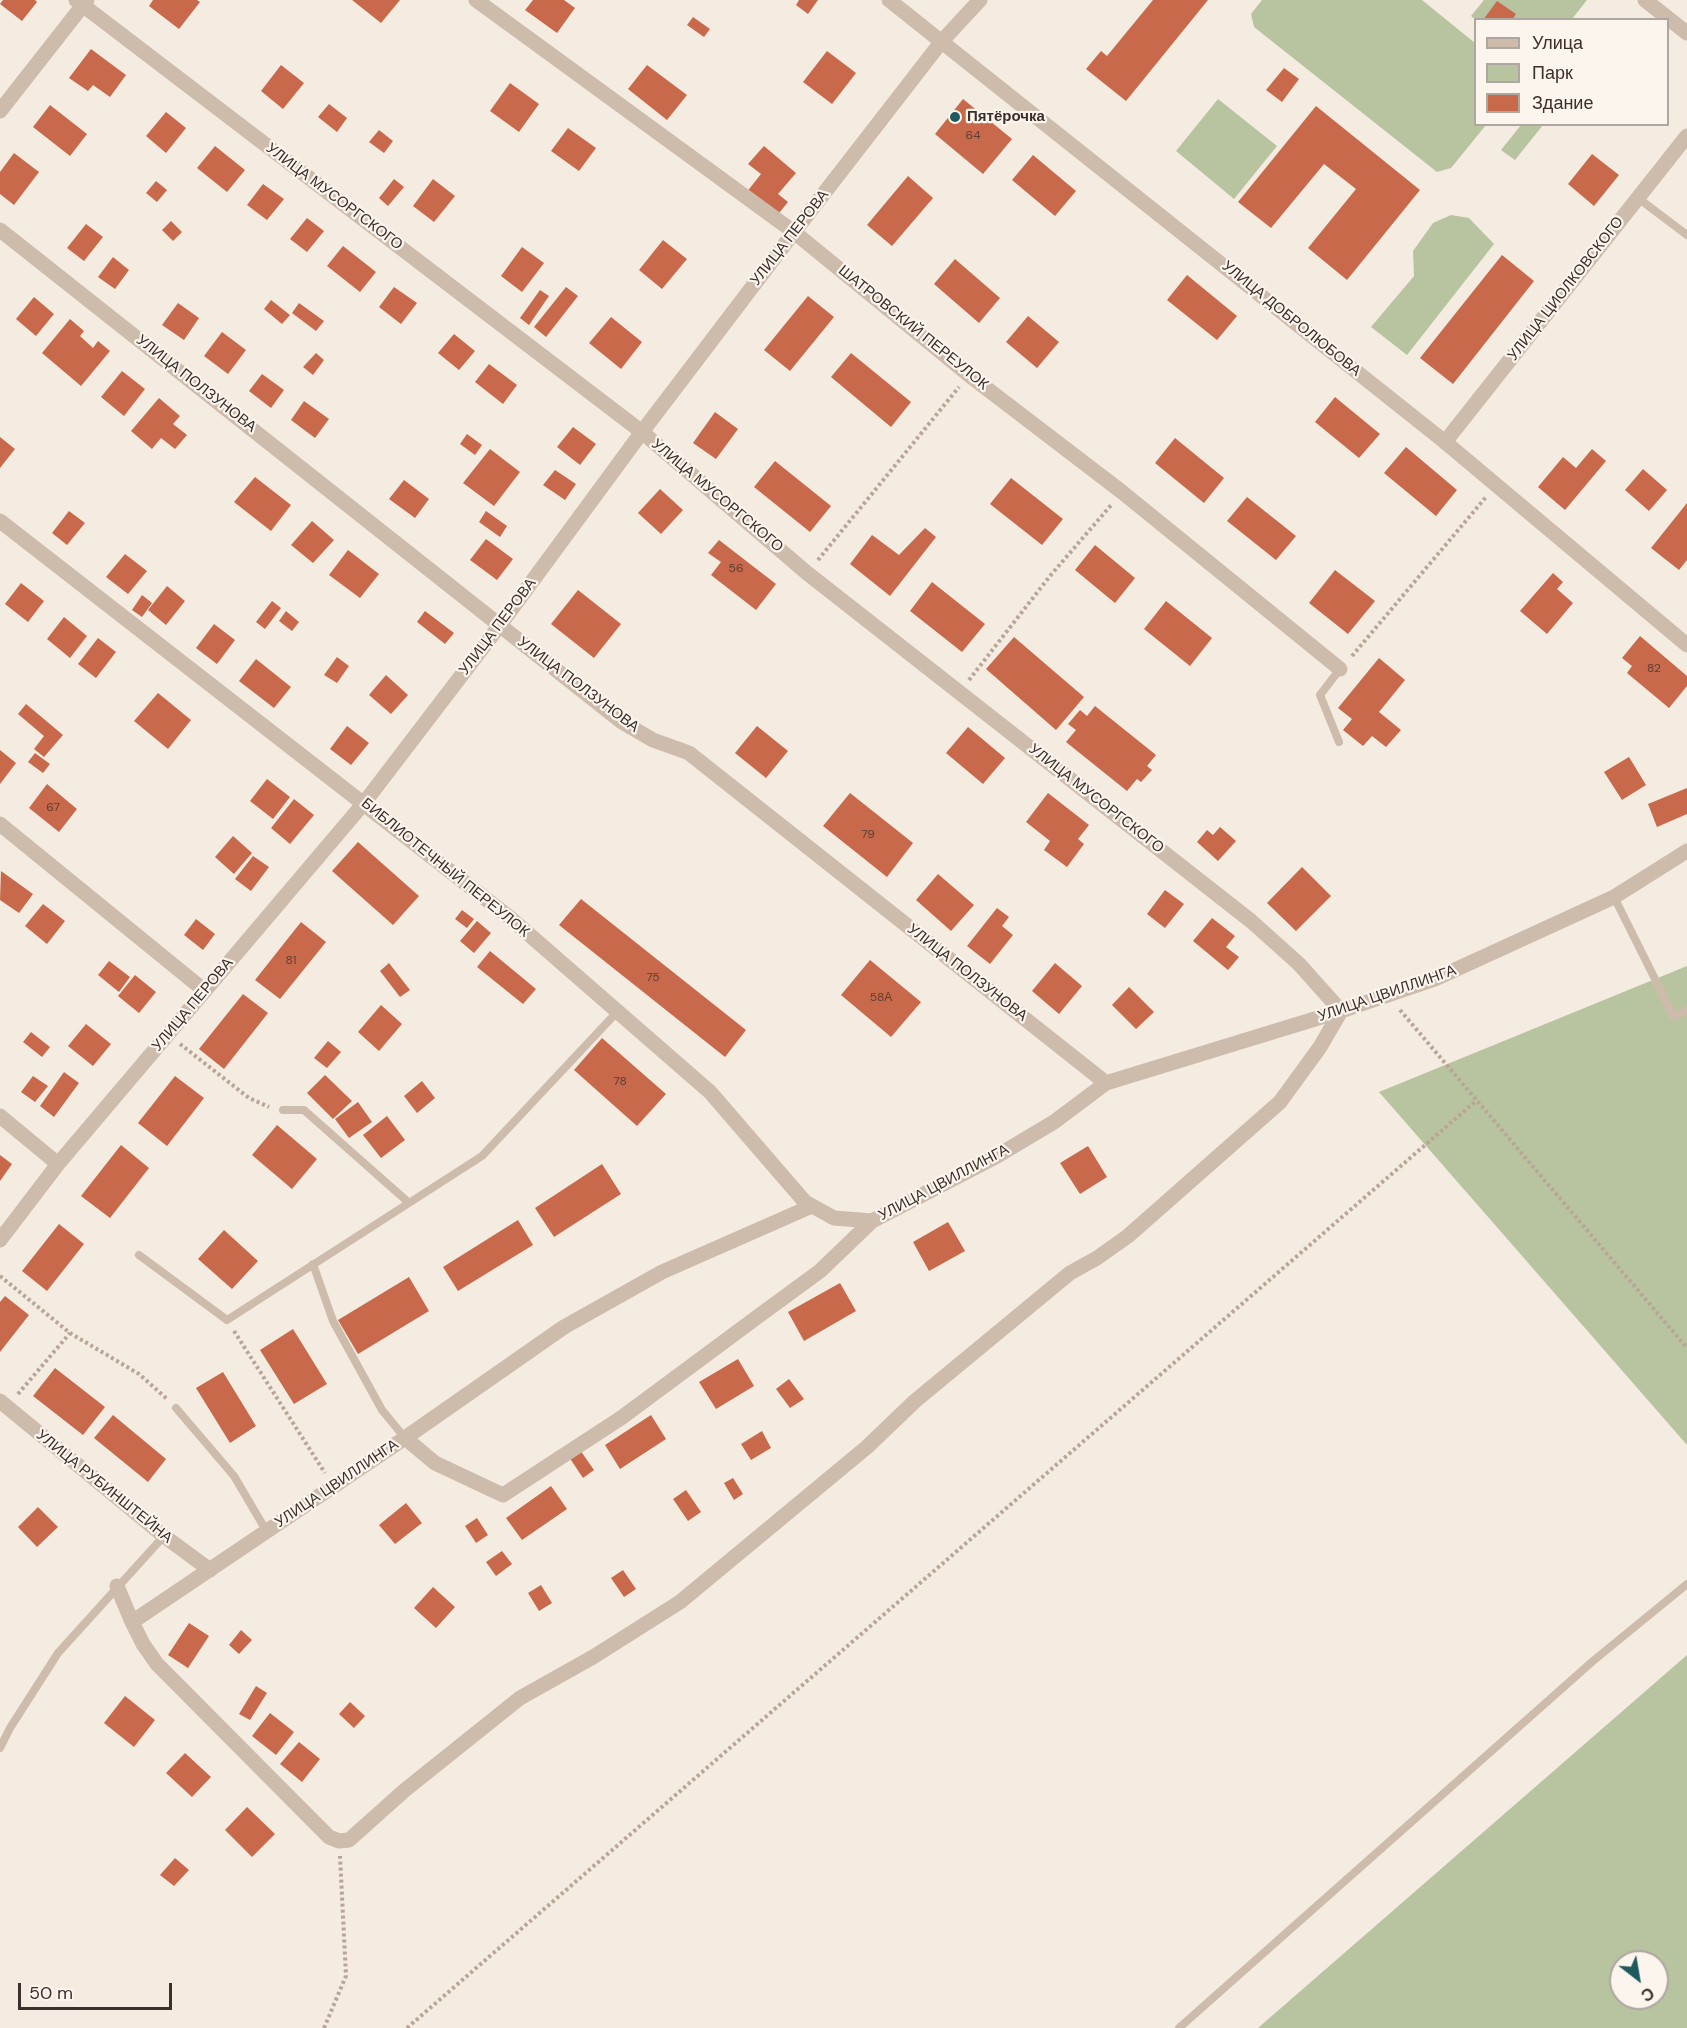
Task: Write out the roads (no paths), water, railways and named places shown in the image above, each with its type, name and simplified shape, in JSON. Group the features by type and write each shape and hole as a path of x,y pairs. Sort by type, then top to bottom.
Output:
{"street":[{"name":"ШАТРОВСКИЙ ПЕРЕУЛОК","path":"476,0 794,232 969,375 1122,492 1340,669"},
{"name":"УЛИЦА ДОБРОЛЮБОВА","path":"889,0 1445,442 1687,645"},
{"name":"УЛИЦА ПЕРОВА","path":"0,1240 58,1164 364,803 501,625 642,432 794,232 942,41 980,0"},
{"path":"1645,0 1668,18"},
{"path":"0,111 82,2"},
{"name":"УЛИЦА МУСОРГСКОГО","path":"82,2 642,432 807,573 1251,921 1299,964 1341,1011"},
{"path":"1669,19 1687,33"},
{"name":"УЛИЦА ЦИОЛКОВСКОГО","path":"1445,442 1687,136"},
{"name":"УЛИЦА ПОЛЗУНОВА","path":"0,230 622,722 653,740 689,753 1106,1083"},
{"name":"БИБЛИОТЕЧНЫЙ ПЕРЕУЛОК","path":"0,521 509,917 710,1092 805,1202 834,1218 872,1221"},
{"path":"0,824 205,991"},
{"name":"УЛИЦА ЦВИЛЛИНГА","path":"132,1622 405,1438 435,1463 503,1495 621,1418 760,1316 820,1271 872,1221 997,1156 1054,1122 1106,1083 1341,1011 1435,979 1614,897 1687,851"},
{"path":"117,1586 142,1644 157,1664 329,1837 339,1841 349,1840 405,1790 520,1698 593,1657 680,1602 867,1448 915,1401 1070,1273 1097,1258 1128,1236 1280,1102 1320,1047 1341,1011"},
{"path":"0,1116 58,1164"},
{"path":"405,1438 564,1326 662,1272 812,1206"},
{"name":"УЛИЦА РУБИНШТЕЙНА","path":"3,1404 164,1536 210,1570"}],"lane":[{"path":"1638,198 1687,235"},
{"path":"1339,742 1320,695 1340,669"},
{"path":"1614,897 1674,1017 1687,1010"},
{"path":"139,1255 227,1320 482,1156 618,1011"},
{"path":"283,1110 304,1110 408,1202"},
{"path":"313,1264 333,1321 382,1410 405,1438"},
{"path":"176,1408 234,1476 267,1532"},
{"path":"0,1748 10,1728 58,1653 164,1536"},
{"path":"1179,2028 1593,1661 1687,1584"}],"place":[{"name":"Пятёрочка","path":"955,117"}]}
